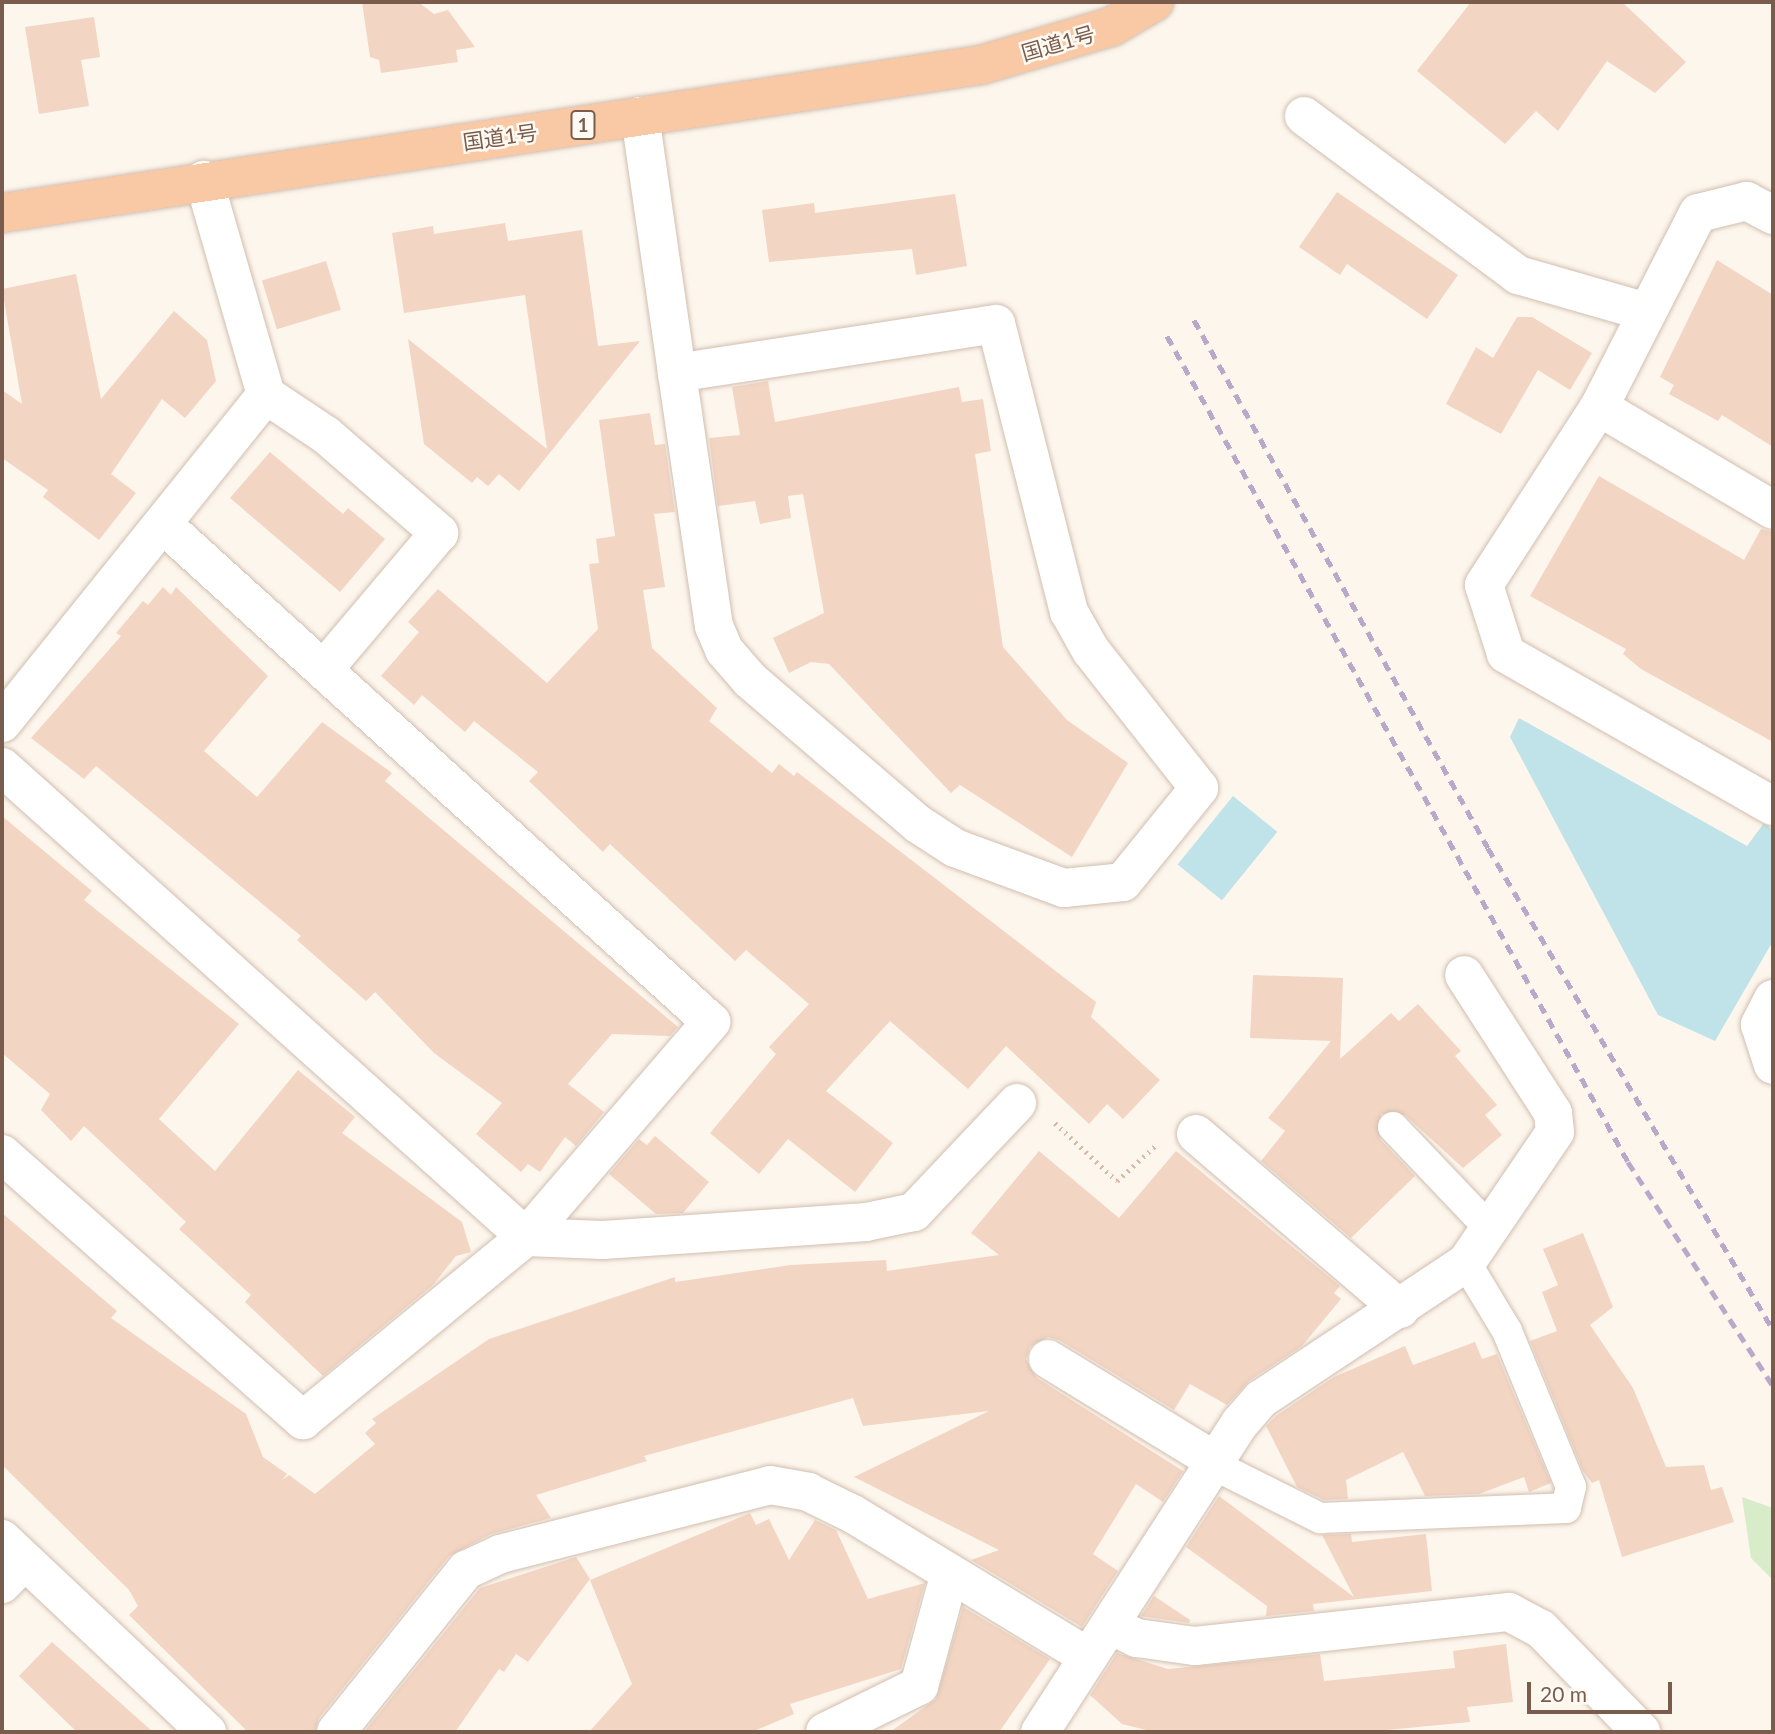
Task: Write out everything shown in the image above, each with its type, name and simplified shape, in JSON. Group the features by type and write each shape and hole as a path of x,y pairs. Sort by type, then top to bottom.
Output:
{"highway":[{"name":"国道1号","path":"2,213 204,180 981,65 1111,27 1154,2"}],"street":[{"path":"640,116 677,373 714,626 724,650 750,680 918,824 955,848 1064,887 1123,882 1199,788 1091,651 1069,612 996,324 677,373"},
{"path":"1304,116 1518,275 1647,312"},
{"path":"204,180 266,395 326,435 439,533 324,668"},
{"path":"1773,215 1747,201 1698,213 1599,407 1484,585 1506,653 1773,806"},
{"path":"2,723 165,526 266,395"},
{"path":"1599,407 1773,510"},
{"path":"2,1154 303,1420 526,1237 711,1023 165,526"},
{"path":"2,767 526,1237 603,1240 866,1222 914,1212 1017,1103"},
{"path":"1040,1732 1214,1463 1261,1399 1466,1263 1491,1230 1555,1132 1554,1122 1464,975"},
{"path":"1773,999 1760,1025 1773,1065"},
{"path":"1196,1134 1400,1309"},
{"path":"1048,1359 1214,1463"},
{"path":"337,1732 466,1570 500,1554 742,1488 770,1485 807,1492 950,1573 1088,1657"},
{"path":"9,1562 207,1732"},
{"path":"825,1732 919,1686 950,1573"},
{"path":"1110,1625 1137,1638 1195,1646 1509,1612 1541,1629 1641,1732"}],"lane":[{"path":"1393,1127 1491,1230"},
{"path":"1214,1463 1320,1518 1566,1508 1572,1487 1507,1331 1466,1263"}],"path":[{"path":"1017,1103 1054,1122 1117,1181 1182,1121 1196,1134"}],"green space":[{"path":"1742,1497 1773,1508 1773,1580 1751,1558"}],"water":[{"path":"1519,718 1747,846 1764,823 1773,830 1773,941 1715,1041 1658,1015 1510,737"},
{"path":"1233,796 1277,832 1222,900 1178,864"}],"building":[{"path":"362,2 418,2 434,14 448,10 475,47 456,50 458,62 381,73 379,60 370,57"},
{"path":"1471,2 1622,2 1686,62 1655,93 1607,61 1558,131 1536,111 1505,144 1417,71"},
{"path":"94,17 100,57 81,60 89,106 39,114 25,27"},
{"path":"1337,192 1458,275 1427,319 1347,264 1340,275 1299,247"},
{"path":"955,194 967,266 916,275 912,249 769,262 762,210 814,203 815,213"},
{"path":"505,223 508,241 582,230 598,346 640,341 519,491 499,474 488,486 477,477 472,483 424,444 408,339 547,449 525,295 404,313 392,233 433,226 434,234"},
{"path":"1717,260 1773,295 1773,447 1722,415 1718,421 1669,394 1674,385 1660,377"},
{"path":"326,261 341,310 277,329 262,281"},
{"path":"76,274 101,399 174,311 207,340 216,381 185,418 162,399 111,474 136,493 99,540 43,497 48,490 2,458 2,390 22,404 2,289"},
{"path":"1517,317 1532,317 1592,353 1570,390 1538,370 1501,434 1446,404 1476,347 1493,358"},
{"path":"768,381 775,422 959,387 962,402 983,399 991,451 975,454 1003,647 1067,720 1128,763 1072,857 960,785 951,793 829,664 811,662 789,673 773,638 824,613 803,494 788,496 791,518 760,524 755,501 718,506 709,438 740,435 732,387"},
{"path":"650,413 655,445 665,444 675,512 654,514 665,587 643,590 652,648 717,708 709,721 772,773 779,764 794,776 797,772 1096,1002 1091,1017 1160,1080 1123,1119 1107,1104 1089,1124 1006,1046 968,1089 890,1021 826,1091 893,1143 855,1192 788,1139 759,1174 710,1133 776,1054 769,1047 809,1004 746,950 735,961 610,844 603,852 529,781 538,772 474,721 465,732 422,695 414,705 381,676 419,632 408,622 438,589 547,683 598,629 589,564 599,563 596,539 615,536 599,420"},
{"path":"270,452 343,514 348,508 385,539 340,592 230,498"},
{"path":"1599,476 1744,560 1761,529 1773,532 1773,742 1641,669 1623,654 1626,649 1530,596"},
{"path":"163,587 171,595 176,587 268,676 204,751 257,797 322,722 392,773 385,781 678,1027 670,1036 612,1034 568,1084 604,1112 576,1146 565,1137 540,1172 528,1164 521,1172 476,1134 502,1103 434,1053 375,992 366,1001 297,940 301,936 96,766 84,779 31,738 121,636 116,633 143,601 148,605"},
{"path":"2,816 92,891 84,900 239,1024 159,1119 215,1171 298,1070 355,1117 342,1133 462,1222 471,1252 456,1256 433,1285 323,1376 245,1302 251,1295 179,1229 186,1222 84,1126 71,1141 41,1110 50,1094 2,1053"},
{"path":"1253,975 1343,978 1340,1059 1391,1013 1399,1021 1418,1004 1461,1051 1455,1056 1497,1105 1485,1115 1502,1135 1463,1168 1405,1115 1381,1114 1380,1139 1415,1176 1351,1238 1261,1161 1285,1131 1268,1118 1331,1041 1250,1038"},
{"path":"655,1136 709,1182 683,1213 656,1214 609,1174 639,1139 647,1145"},
{"path":"1039,1151 1119,1218 1176,1151 1340,1286 1334,1293 1341,1299 1302,1346 1249,1381 1227,1405 1190,1384 1174,1410 1059,1340 1048,1337 1030,1347 1026,1359 1037,1378 1183,1471 1163,1502 1136,1484 1093,1554 1118,1571 1082,1627 971,1560 999,1550 854,1477 989,1411 863,1426 853,1398 644,1456 647,1461 536,1495 551,1518 491,1534 449,1556 319,1718 315,1732 248,1732 129,1615 138,1606 129,1590 2,1465 2,1213 117,1311 111,1318 246,1414 263,1457 287,1474 282,1480 289,1475 315,1494 375,1444 365,1433 376,1423 372,1419 489,1339 675,1277 675,1282 791,1265 886,1260 887,1271 999,1255 971,1233"},
{"path":"1583,1233 1613,1307 1590,1325 1633,1388 1666,1467 1704,1465 1711,1490 1722,1487 1734,1522 1622,1557 1599,1480 1592,1483 1583,1471 1530,1341 1557,1331 1542,1292 1558,1285 1543,1249"},
{"path":"1475,1342 1482,1359 1497,1354 1551,1483 1529,1492 1524,1477 1479,1494 1425,1496 1403,1452 1346,1480 1348,1499 1324,1500 1297,1487 1266,1426 1276,1416 1334,1377 1405,1346 1413,1365"},
{"path":"1219,1496 1354,1597 1322,1535 1351,1534 1352,1542 1426,1534 1432,1591 1313,1604 1314,1611 1266,1616 1267,1606 1186,1547"},
{"path":"750,1513 756,1525 769,1519 789,1560 815,1520 836,1530 868,1599 925,1583 901,1669 790,1704 794,1714 752,1732 589,1732 632,1684 590,1580"},
{"path":"576,1557 590,1579 528,1662 516,1654 504,1672 499,1669 455,1732 364,1732 480,1588"},
{"path":"1154,1596 1190,1620 1189,1623 1141,1616"},
{"path":"963,1607 1050,1659 999,1732 890,1732 936,1699"},
{"path":"52,1642 153,1732 77,1732 19,1676"},
{"path":"1506,1644 1513,1702 1467,1707 1470,1722 1366,1732 1154,1732 1122,1724 1090,1695 1117,1653 1168,1669 1320,1654 1324,1681 1455,1668 1453,1651"}],"railway":[{"path":"1194,320 1488,848 1773,1330"},
{"path":"1167,336 1628,1162 1773,1386"}]}
